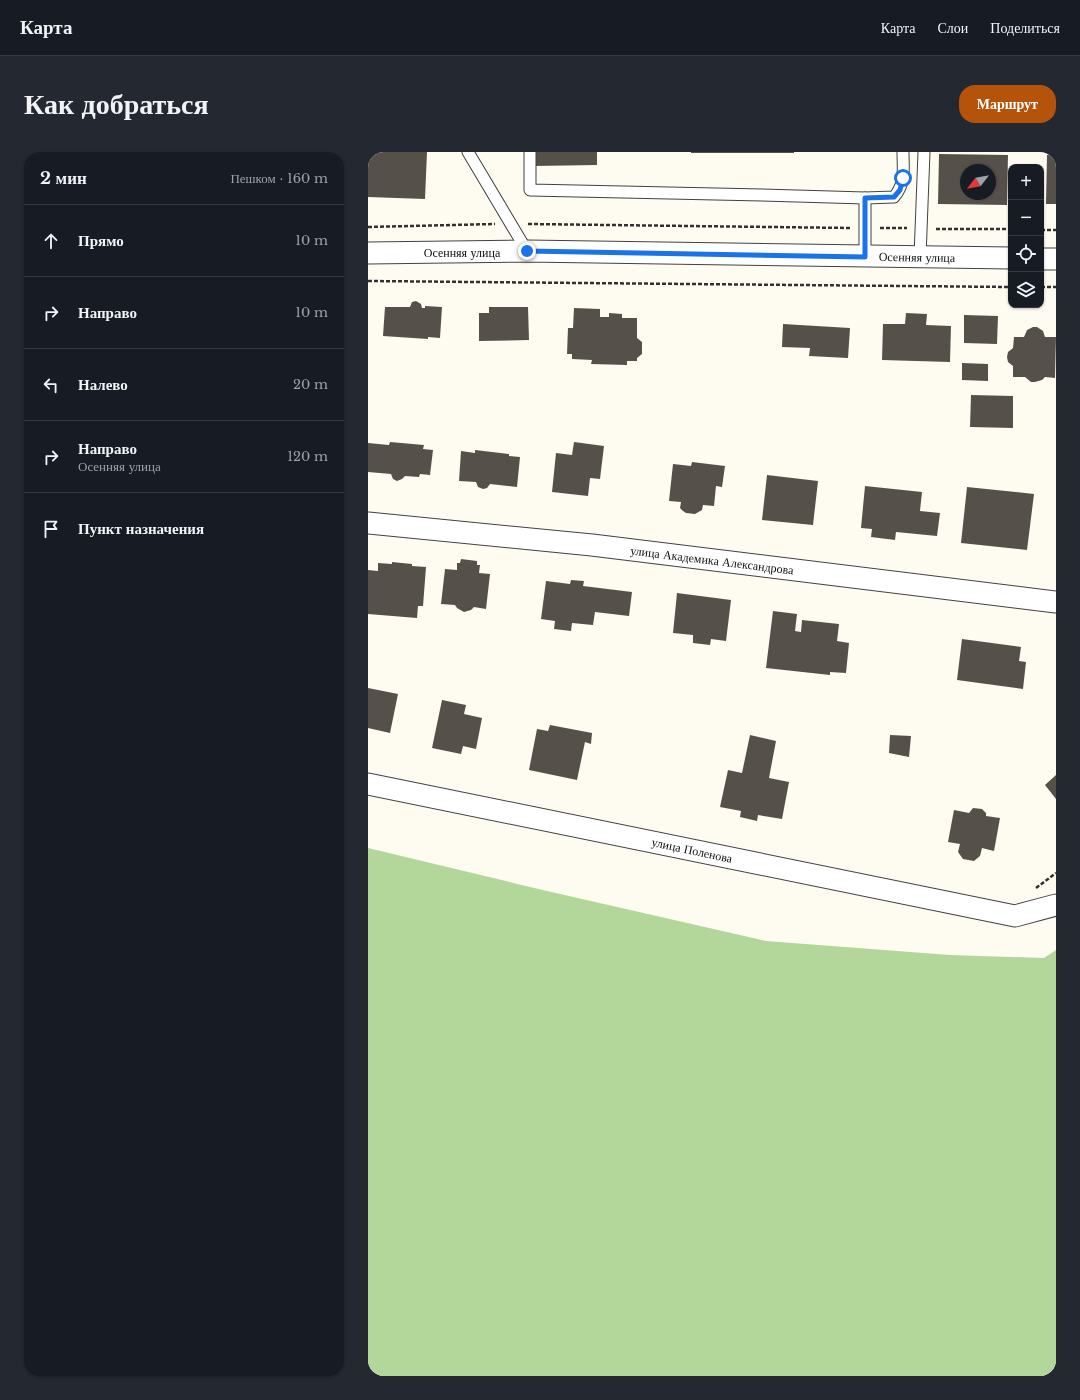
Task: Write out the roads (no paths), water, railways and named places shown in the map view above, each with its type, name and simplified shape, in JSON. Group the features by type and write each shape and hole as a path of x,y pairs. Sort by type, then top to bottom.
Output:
{"street":[{"name":"Осенняя улица","path":"368,253 527,251 1008,258"},
{"path":"1044,259 1056,259"},
{"name":"улица Академика Александрова","path":"368,523 592,545 1056,602"},
{"name":"улица Поленова","path":"368,784 1015,916 1056,906"}],"lane":[{"path":"468,152 527,251"},
{"path":"530,152 530,190 762,194 865,198 894,197 900,190 903,178 903,152"},
{"path":"920,257 924,152"},
{"path":"865,198 865,257"}]}
